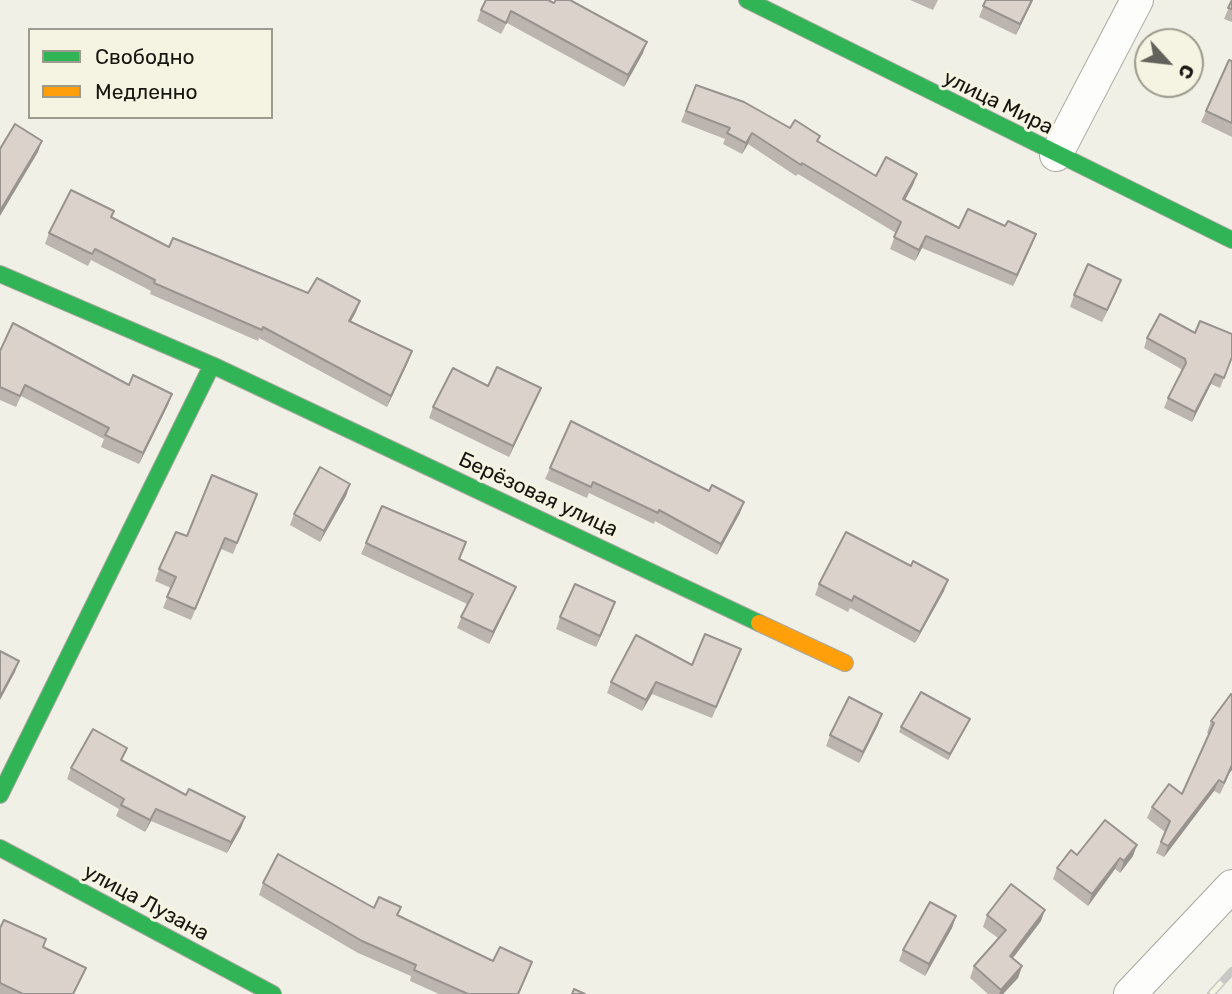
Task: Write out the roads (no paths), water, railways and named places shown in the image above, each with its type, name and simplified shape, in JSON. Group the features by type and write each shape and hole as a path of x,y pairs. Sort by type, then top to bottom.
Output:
{"street":[{"name":"улица Мира","path":"747,0 1232,240"},
{"path":"1056,155 1137,0"},
{"name":"Берёзовая улица","path":"0,274 212,365 845,663"},
{"path":"0,795 212,365"},
{"name":"улица Лузана","path":"0,848 273,994"},
{"path":"1130,994 1232,886"}],"railway":[{"path":"1211,994 1232,971"}]}
